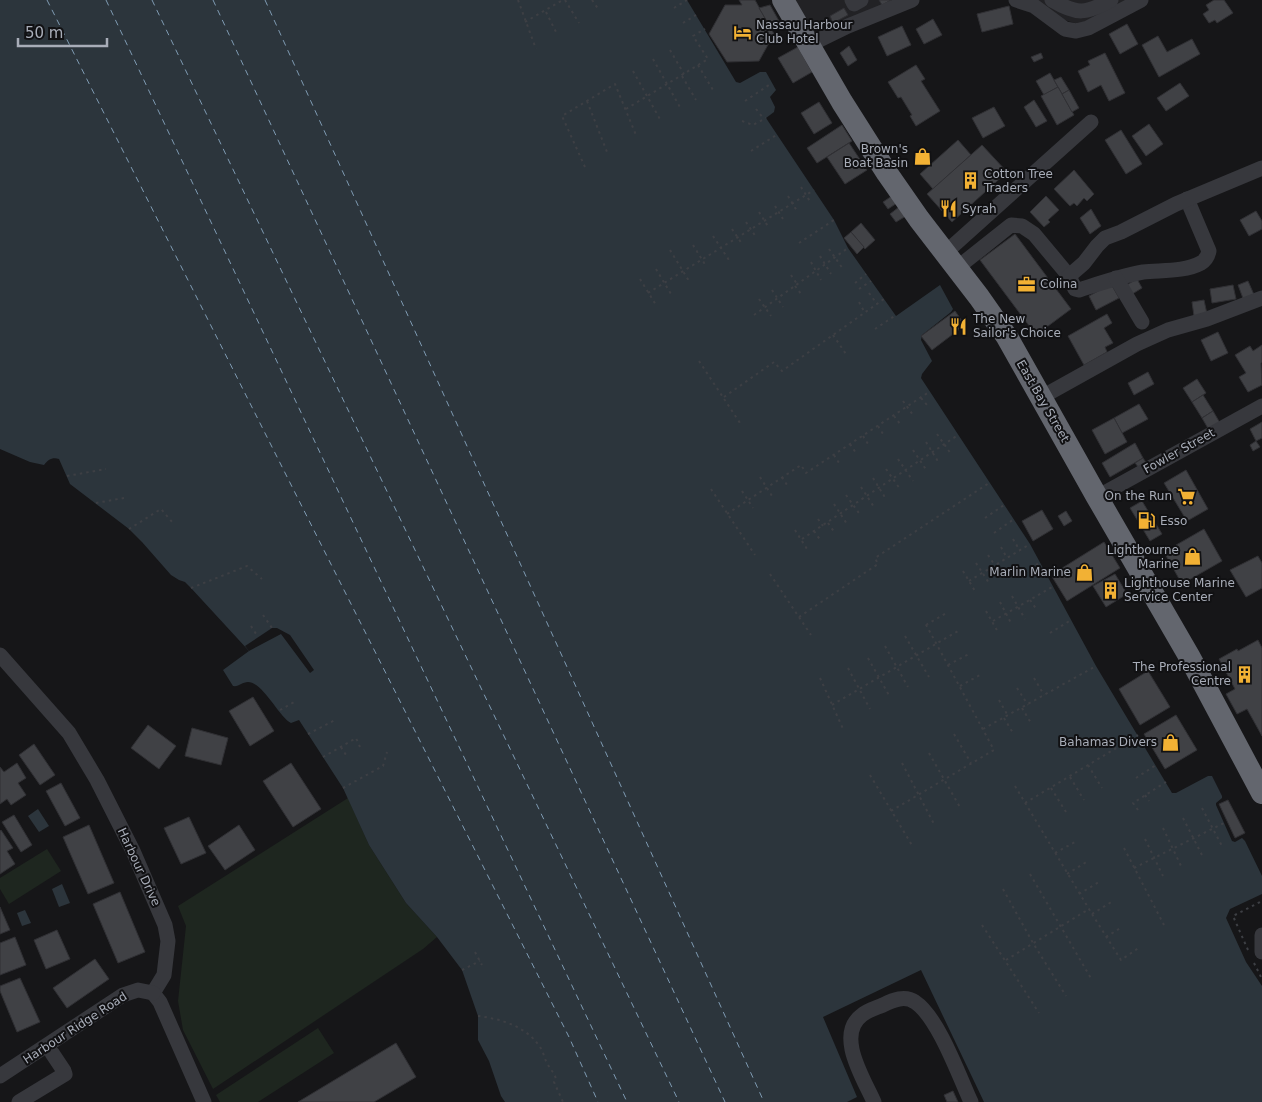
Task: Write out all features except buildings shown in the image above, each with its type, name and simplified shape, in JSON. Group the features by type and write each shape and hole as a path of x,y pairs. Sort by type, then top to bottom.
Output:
{"highway":[{"name":"East Bay Street","path":"783,0 842,102 887,173 1007,338 1189,656 1262,793"}],"street":[{"path":"852,0 854,4 862,0"},
{"path":"809,45 848,26 912,0"},
{"path":"1016,0 1034,6 1065,29 1076,31 1088,28 1141,0"},
{"path":"1052,0 1081,12 1096,8 1111,0"},
{"path":"951,261 1091,122"},
{"path":"1069,276 1084,264 1105,238 1262,168"},
{"path":"951,261 1011,225 1022,226 1034,234 1069,276 1075,289 1079,290 1116,278 1144,272 1189,268 1208,258 1209,251 1187,200"},
{"path":"1116,278 1142,322"},
{"path":"1040,398 1137,344 1262,298"},
{"name":"Fowler Street","path":"1097,497 1262,406"},
{"name":"Harbour Drive","path":"0,655 69,733 97,780 133,851 165,925 168,942 164,975 153,993"},
{"path":"1262,935 1262,952"},
{"name":"Harbour Ridge Road","path":"1,1073 123,995 138,990 153,993"},
{"path":"153,993 160,1002 204,1102"},
{"path":"874,1102 852,1052 850,1036 853,1026 862,1015 891,1001 907,998 916,1003 929,1017 971,1102"},
{"path":"19,1102 65,1074 52,1053"}],"path":[{"path":"518,0 536,49"},
{"path":"525,22 564,0 579,23"},
{"path":"592,0 599,10"},
{"path":"674,8 687,0"},
{"path":"545,11 557,34"},
{"path":"683,23 696,15"},
{"path":"626,109 708,59 693,36 705,29"},
{"path":"670,50 696,100"},
{"path":"653,59 681,109"},
{"path":"698,65 713,90"},
{"path":"633,71 661,121"},
{"path":"745,101 772,83"},
{"path":"585,167 562,116 615,84 636,135"},
{"path":"587,101 607,152"},
{"path":"742,121 753,125 765,118 756,110"},
{"path":"751,151 778,134"},
{"path":"802,187 811,203"},
{"path":"648,293 814,190"},
{"path":"788,196 797,211"},
{"path":"775,206 783,219"},
{"path":"760,212 769,228"},
{"path":"799,243 834,220"},
{"path":"746,222 756,237"},
{"path":"732,229 742,244"},
{"path":"714,236 729,260"},
{"path":"693,246 706,266"},
{"path":"754,314 848,248"},
{"path":"829,249 843,269"},
{"path":"670,250 689,282"},
{"path":"820,256 831,274"},
{"path":"811,262 821,280"},
{"path":"656,269 671,294"},
{"path":"855,283 866,274"},
{"path":"791,275 801,294"},
{"path":"640,279 656,305"},
{"path":"859,289 871,281"},
{"path":"772,290 783,307"},
{"path":"870,293 877,304"},
{"path":"759,299 771,316"},
{"path":"724,398 774,362 782,371 884,299"},
{"path":"859,302 865,312"},
{"path":"875,329 896,315"},
{"path":"833,335 846,354"},
{"path":"699,361 740,423"},
{"path":"727,514 801,465 806,473 929,392"},
{"path":"922,398 927,405"},
{"path":"903,401 913,415"},
{"path":"894,416 900,424"},
{"path":"878,426 883,434"},
{"path":"937,434 951,454"},
{"path":"802,539 958,435"},
{"path":"863,436 868,444"},
{"path":"926,442 939,463"},
{"path":"850,444 856,452"},
{"path":"913,450 927,471"},
{"path":"834,455 839,463"},
{"path":"898,459 913,481"},
{"path":"67,476 106,468"},
{"path":"886,469 900,489"},
{"path":"760,477 772,496"},
{"path":"782,477 787,485"},
{"path":"873,478 886,499"},
{"path":"799,617 878,564 875,558 989,482"},
{"path":"861,487 874,507"},
{"path":"711,489 755,554"},
{"path":"742,491 753,508"},
{"path":"846,495 861,516"},
{"path":"96,503 124,498"},
{"path":"834,504 847,524"},
{"path":"985,518 1004,505"},
{"path":"128,529 161,509 173,523"},
{"path":"818,519 823,526"},
{"path":"994,533 1014,519"},
{"path":"828,523 834,533"},
{"path":"795,530 807,549"},
{"path":"814,532 821,541"},
{"path":"1013,539 1020,551"},
{"path":"969,581 1030,544"},
{"path":"1000,548 1007,558"},
{"path":"988,555 1002,576"},
{"path":"1025,572 1039,562"},
{"path":"976,563 990,584"},
{"path":"191,588 247,566 262,579"},
{"path":"963,571 975,591"},
{"path":"770,574 811,635"},
{"path":"993,621 1052,587"},
{"path":"1012,596 1025,619"},
{"path":"1030,600 1037,610"},
{"path":"1000,602 1012,625"},
{"path":"926,625 948,612"},
{"path":"986,612 998,632"},
{"path":"263,614 272,628"},
{"path":"1050,633 1071,620"},
{"path":"891,811 994,750 924,621"},
{"path":"251,626 258,637"},
{"path":"832,704 958,631"},
{"path":"905,636 929,677"},
{"path":"885,646 908,687"},
{"path":"948,665 969,654"},
{"path":"868,658 890,697"},
{"path":"983,729 1096,666"},
{"path":"848,668 870,709"},
{"path":"960,686 980,675"},
{"path":"820,678 844,731"},
{"path":"1034,678 1044,695"},
{"path":"1017,688 1028,705"},
{"path":"999,700 1008,716"},
{"path":"280,710 296,701"},
{"path":"1022,708 1032,723"},
{"path":"1003,718 1013,733"},
{"path":"308,734 335,720"},
{"path":"954,734 971,763"},
{"path":"1025,803 1138,735"},
{"path":"323,757 356,738 360,746"},
{"path":"341,747 346,755"},
{"path":"343,788 383,766 386,752"},
{"path":"929,753 961,808"},
{"path":"902,763 934,826"},
{"path":"1088,765 1102,788"},
{"path":"1136,778 1156,765"},
{"path":"870,775 912,847"},
{"path":"1070,776 1084,800"},
{"path":"1138,810 1133,803 1166,782"},
{"path":"1015,786 1079,894 1121,960 1140,947"},
{"path":"1050,788 1066,812"},
{"path":"1145,795 1149,801"},
{"path":"1202,808 1223,848"},
{"path":"1183,818 1203,857"},
{"path":"1134,868 1224,823"},
{"path":"1163,828 1182,868"},
{"path":"1145,839 1164,876"},
{"path":"1055,853 1075,842"},
{"path":"1124,848 1164,925"},
{"path":"1067,874 1088,861"},
{"path":"1030,874 1092,980"},
{"path":"1079,894 1099,882"},
{"path":"1003,889 1033,943 1066,996"},
{"path":"1092,914 1113,901"},
{"path":"1262,901 1233,916 1262,979"},
{"path":"1005,961 1089,909"},
{"path":"982,925 1039,1013"},
{"path":"1106,937 1122,927"},
{"path":"475,952 482,966"},
{"path":"462,970 480,961"},
{"path":"478,1016 493,1018 514,1025 530,1035 542,1048 547,1063 555,1074 556,1079 554,1082 564,1102"}],"shaded area":[{"path":"0,0 687,0 736,82 740,83 760,72 766,72 776,90 770,97 775,107 774,112 766,118 834,220 848,248 896,316 940,285 953,309 922,335 921,340 932,361 921,378 1030,544 1096,666 1172,793 1176,793 1208,776 1212,776 1222,796 1216,805 1232,841 1235,842 1242,838 1245,841 1262,876 1262,894 1230,909 1226,918 1246,962 1262,986 1262,1102 984,1102 921,970 823,1017 857,1097 847,1102 505,1102 501,1096 489,1061 478,1040 478,1016 462,970 437,937 406,903 369,845 343,788 299,720 291,723 286,720 265,693 254,684 246,682 233,686 223,670 249,651 191,588 185,582 171,575 129,529 70,484 59,459 50,459 44,465 30,462 0,449"},
{"path":"793,0 894,0 814,36"},
{"path":"1037,0 1128,0 1078,24 1061,19"},
{"path":"348,798 369,845 406,903 437,937 423,949 213,1089 183,1030 178,1001 186,926 178,906"},
{"path":"38,809 49,826 39,832 28,816"},
{"path":"47,849 61,871 9,904 0,889 0,878"},
{"path":"62,884 70,903 59,907 52,889"},
{"path":"25,910 31,923 22,926 17,913"},
{"path":"318,1028 334,1053 258,1102 220,1102 216,1095"}],"pier":[{"path":"272,628 277,628 290,635 314,670 310,673 281,634 249,651 245,646"}],"ferry route":[{"path":"47,0 569,1037 598,1102"},
{"path":"106,0 627,1102"},
{"path":"152,0 679,1102"},
{"path":"213,0 725,1102"},
{"path":"265,0 764,1102"}],"place":[{"name":"Nassau Harbour Club Hotel","path":"742,32"},
{"name":"Brown's Boat Basin","path":"922,156"},
{"name":"Cotton Tree Traders","path":"970,181"},
{"name":"Syrah","path":"948,209"},
{"name":"Colina","path":"1026,284"},
{"name":"The New Sailor's Choice","path":"959,326"},
{"name":"On the Run","path":"1186,496"},
{"name":"Esso","path":"1146,521"},
{"name":"Lightbourne Marine","path":"1193,557"},
{"name":"Marlin Marine","path":"1085,572"},
{"name":"Lighthouse Marine Service Center","path":"1110,590"},
{"name":"The Professional Centre","path":"1245,674"},
{"name":"Bahamas Divers","path":"1171,742"}]}
